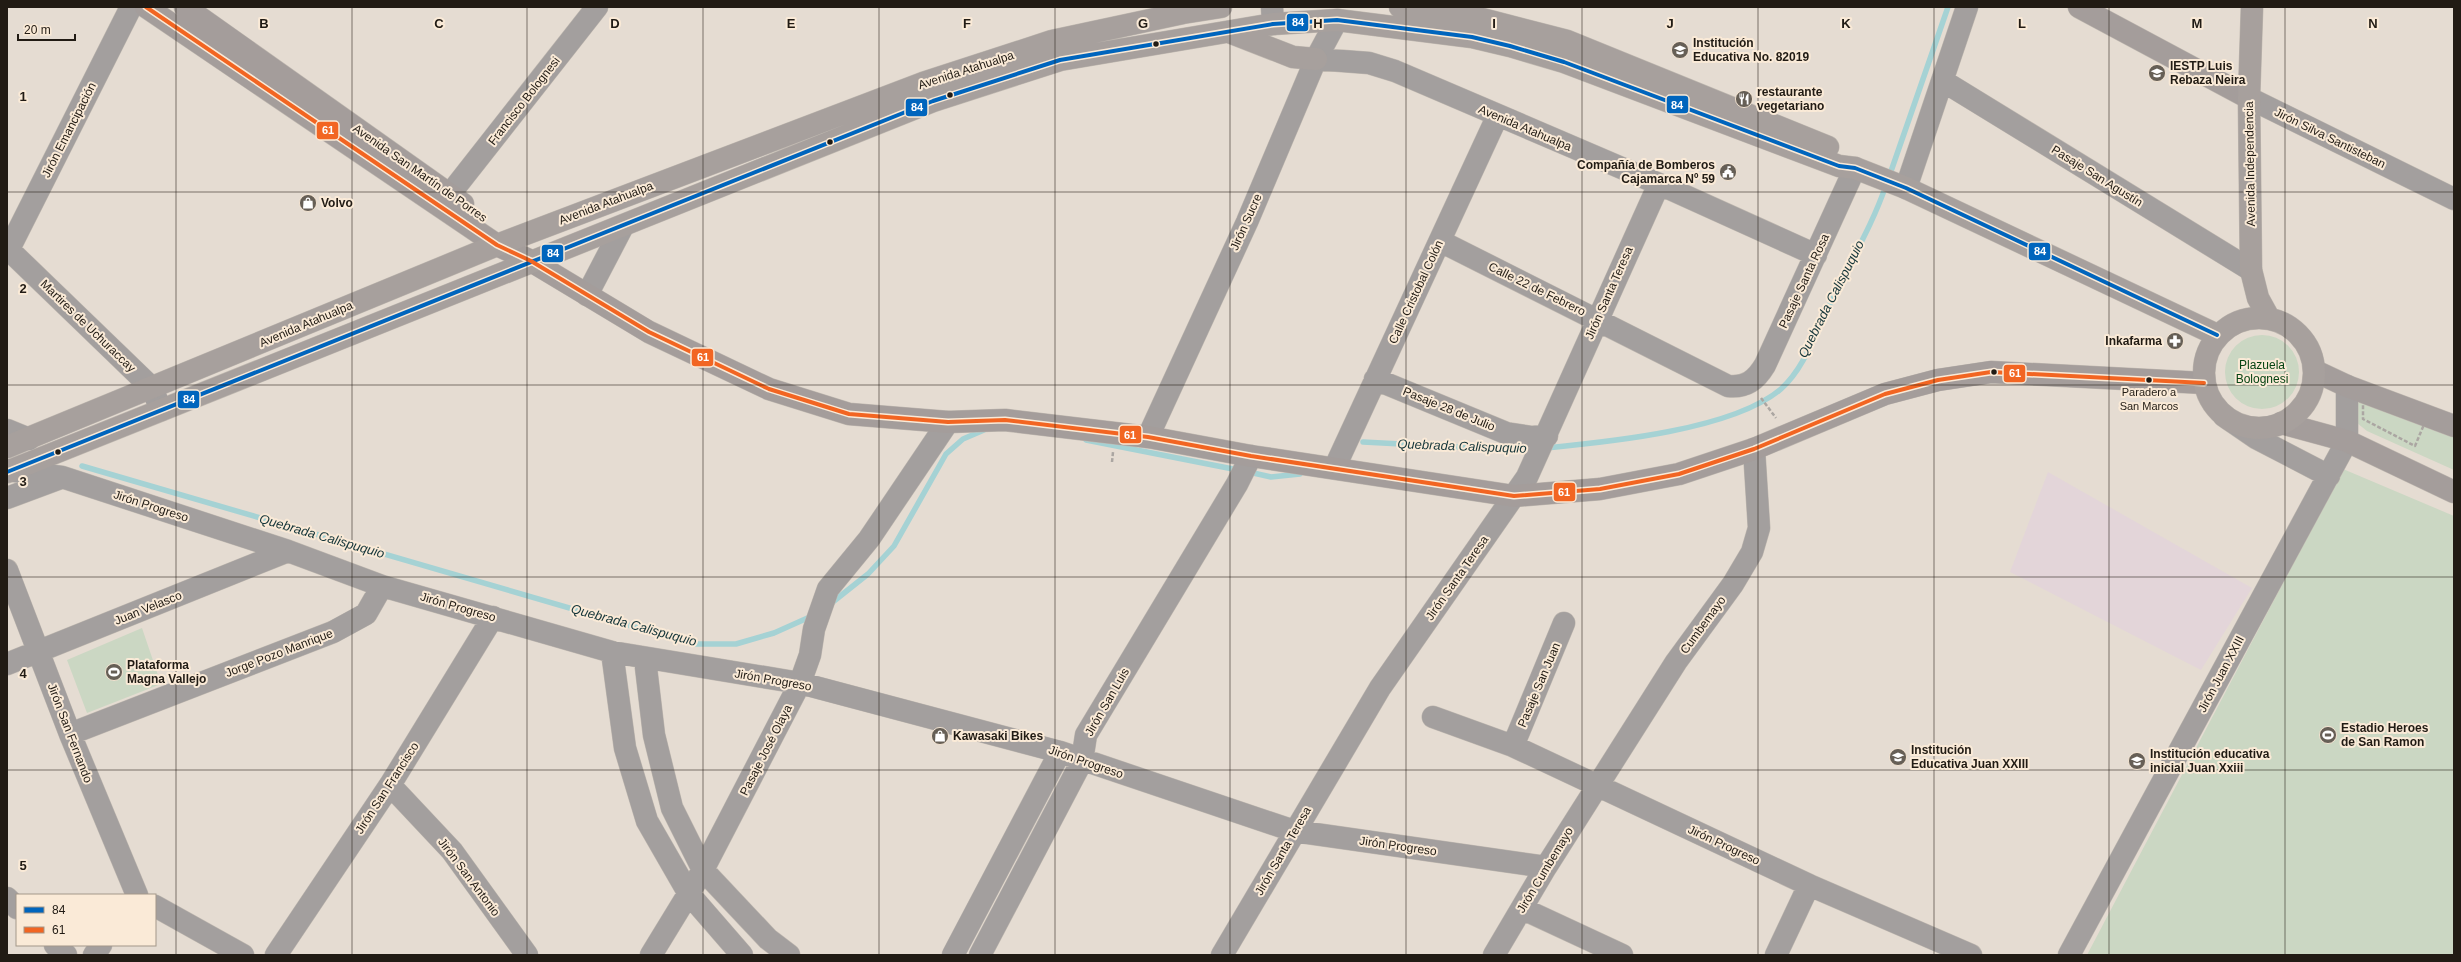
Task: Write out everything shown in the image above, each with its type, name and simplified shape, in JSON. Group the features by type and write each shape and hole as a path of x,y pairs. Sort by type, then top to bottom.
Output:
{"main road":[{"name":"Avenida Atahualpa","path":"7,447 506,241 923,83 1052,41 1183,13 1221,7"},
{"name":"Avenida Atahualpa","path":"1400,7 1478,18 1567,41 1843,153 1855,168"},
{"name":"Avenida Independencia","path":"2252,7 2249,98 2251,270 2258,298 2269,318"},
{"name":"Avenida Atahualpa","path":"8,471 933,101 1060,60 1229,32 1273,15 1340,14 1472,37 1510,46 1564,62 1839,166 1855,168 1904,187 2217,335"},
{"path":"1229,32 1293,57 1316,60"},
{"path":"2254,318 2269,318 2288,325 2302,337 2312,354 2315,371 2313,388 2306,404 2294,416 2281,423 2261,427 2240,425 2224,416 2214,406 2204,383 2203,368 2207,353 2217,335 2239,321 2254,318"}],"street":[{"name":"Jirón Emancipación","path":"8,250 131,7"},
{"name":"Avenida San Martín de Porres","path":"146,7 506,241"},
{"name":"Avenida San Martín de Porres","path":"185,7 450,194 532,261 587,295 649,332 769,389 849,414 948,422 1005,420 1148,437 1249,460 1335,467 1514,496 1600,489 1679,474 1754,449 1885,394 1946,379 1991,372 2204,383"},
{"name":"Francisco Bolognesi","path":"450,194 597,7"},
{"path":"1904,187 1943,81 1967,7"},
{"name":"Jirón Silva Santisteban","path":"2079,7 2249,98 2454,199"},
{"name":"Jirón Sucre","path":"1148,437 1247,222 1316,60 1340,14"},
{"name":"Avenida Atahualpa","path":"1316,60 1369,63 1394,71 1497,117 1659,184 1816,255"},
{"name":"Pasaje San Agustín","path":"1943,81 2251,270"},
{"name":"Calle Cristobal Colón","path":"1335,467 1497,117"},
{"name":"Pasaje Santa Rosa","path":"1750,390 1765,365 1855,168"},
{"name":"Jirón Santa Teresa","path":"1222,955 1380,688 1514,496 1536,462 1597,319 1659,184"},
{"path":"587,295 623,226"},
{"name":"Calle 22 de Febrero","path":"1440,241 1728,386 1750,390"},
{"name":"Martires de Uchuraccay","path":"8,250 152,388 161,410"},
{"path":"2315,371 2347,386 2454,426"},
{"name":"Pasaje 28 de Julio","path":"1375,379 1506,433 1532,438 1547,437"},
{"name":"Jirón Juan XXIII","path":"2069,955 2347,441 2347,386"},
{"path":"2224,416 2256,438 2329,476"},
{"name":"Pasaje José Olaya","path":"651,955 703,870 800,683 810,654 814,629 824,598 838,574 869,539 948,422"},
{"path":"2281,423 2347,441 2454,492"},
{"path":"7,430 29,439"},
{"name":"Cumbemayo","path":"1597,786 1676,662 1733,584 1752,552 1759,528 1754,449"},
{"name":"Jirón San Luis","path":"980,955 1082,761 1086,734 1237,484 1249,460"},
{"name":"Jirón Progreso","path":"8,471 62,477 288,551 382,586 612,652 645,659 800,683 1060,752 1082,761 1294,831 1546,867"},
{"path":"7,498 62,477"},
{"name":"Juan Velasco","path":"7,664 288,551"},
{"name":"Jirón San Fernando","path":"7,570 70,734 137,894"},
{"name":"Jorge Pozo Manrique","path":"70,734 333,632 366,614 382,586"},
{"name":"Jirón San Francisco","path":"276,955 390,785 493,617"},
{"name":"Pasaje San Juan","path":"1513,746 1564,623"},
{"path":"612,652 625,748 647,820 688,894 742,955"},
{"path":"645,659 654,735 672,808 703,870 768,939 789,955"},
{"name":"Jirón Progreso","path":"1433,717 1513,746 1809,885 1970,955"},
{"path":"953,955 1060,752"},
{"name":"Jirón San Antonio","path":"390,785 452,851 527,955"},
{"name":"Jirón Cumbemayo","path":"1494,955 1523,909 1546,867 1597,786"},
{"path":"1776,955 1809,885"},
{"path":"7,898 16,907"},
{"path":"156,907 243,955"},
{"path":"1523,909 1622,955"},
{"path":"56,946 66,955"},
{"path":"94,955 100,946"}],"path":[{"path":"1750,390 1777,418"}],"shaded area":[{"path":"2048,472 2252,588 2201,670 2010,572"}],"green space":[{"name":"Plazuela Bolognesi","path":"2262,335 2276,338 2288,346 2296,358 2299,372 2296,386 2288,398 2276,406 2262,409 2248,406 2236,398 2228,386 2225,372 2228,358 2236,346 2248,338"},
{"path":"2355,400 2454,429 2454,470 2367,431 2357,423"},
{"name":"Estadio Heroes de San Ramon","path":"2343,469 2454,516 2454,955 2087,955"},
{"name":"Plataforma Magna Vallejo","path":"142,628 161,684 87,713 67,660"}],"waterway":[{"name":"Quebrada Calispuquio","path":"1889,177 1948,7"},
{"name":"Quebrada Calispuquio","path":"1546,448 1635,438 1702,424 1733,415 1760,403 1781,389 1790,380 1804,359 1868,229 1886,185"},
{"name":"Quebrada Calispuquio","path":"829,605 868,574 894,546 946,454 963,439 984,430"},
{"name":"Quebrada Calispuquio","path":"1086,440 1238,470"},
{"name":"Quebrada Calispuquio","path":"1363,442 1516,450 1533,449"},
{"name":"Quebrada Calispuquio","path":"82,466 693,644 736,644 774,633 812,616"},
{"name":"Quebrada Calispuquio","path":"1249,472 1271,477 1300,474"}],"transit line":[{"name":"61","path":"146,7 497,245 531,261 649,332 769,389 849,414 948,422 1005,420 1148,437 1251,456 1514,496 1600,489 1679,474 1754,449 1885,394 1938,380 1991,372 2204,383"},
{"name":"84","path":"7,472 933,101 1060,60 1273,24 1337,20 1472,37 1510,46 1564,62 1839,166 1855,168 1906,188 2217,335"}],"place":[{"name":"Institución Educativa No. 82019","path":"1680,50"},
{"name":"IESTP Luis Rebaza Neira","path":"2157,73"},
{"name":"restaurante vegetariano","path":"1744,99"},
{"name":"Compañía de Bomberos Cajamarca Nº 59","path":"1728,172"},
{"name":"Volvo","path":"308,203"},
{"name":"Inkafarma","path":"2175,341"},
{"name":"Paradero a San Marcos","path":"2149,380"},
{"name":"Plataforma Magna Vallejo","path":"114,672"},
{"name":"Estadio Heroes de San Ramon","path":"2328,735"},
{"name":"Kawasaki Bikes","path":"940,736"},
{"name":"Institución Educativa Juan XXIII","path":"1898,757"},
{"name":"Institución educativa inicial Juan Xxiii","path":"2137,761"}]}
